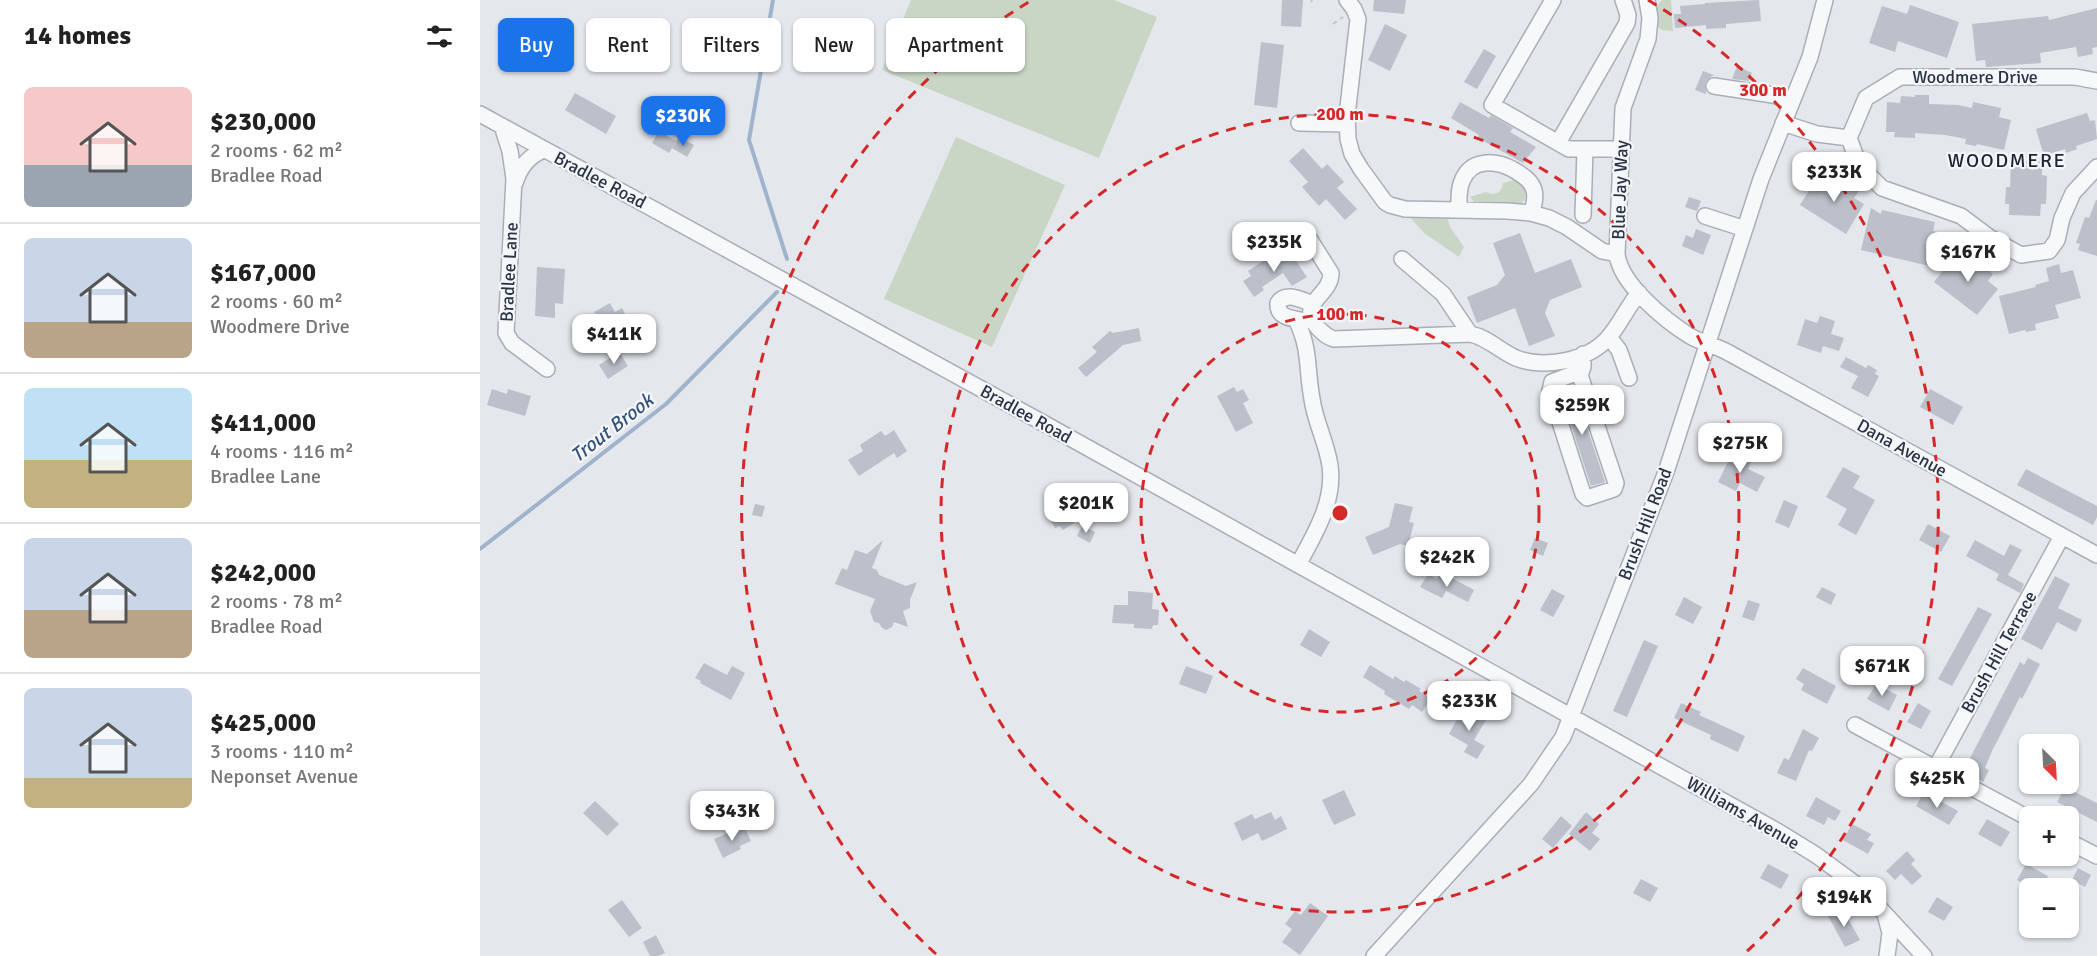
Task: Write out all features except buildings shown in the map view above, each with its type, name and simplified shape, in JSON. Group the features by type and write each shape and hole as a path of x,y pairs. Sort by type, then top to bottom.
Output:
{"street":[{"path":"1347,0 1358,19 1347,124 1348,139 1352,154 1376,192 1390,205 1414,209 1531,213 1549,218 1567,227 1602,251 1617,254"},
{"path":"1553,0 1492,105 1569,149 1621,149"},
{"path":"1558,143 1627,23 1628,15 1623,0"},
{"name":"Blue Jay Way","path":"1647,0 1649,31 1625,100 1617,254 1622,273 1640,293 1684,332 1707,344"},
{"name":"Brush Hill Road","path":"1374,956 1531,784 1563,737 1666,472 1761,179 1810,57 1825,0"},
{"name":"Woodmere Drive","path":"1849,138 1866,98 1900,77 2075,77 2097,81"},
{"path":"1714,86 1773,95 1792,101"},
{"name":"Bradlee Road","path":"480,114 1571,717"},
{"path":"1299,123 1347,124"},
{"path":"1783,123 1817,134 1849,138 1859,165 1882,188 1954,213 2021,255 2049,251 2057,240 2062,218 2073,193 2097,167"},
{"name":"Bradlee Lane","path":"502,126 510,152 514,190"},
{"path":"1583,215 1585,149"},
{"name":"Bradlee Lane","path":"543,150 523,165 516,178 506,333 512,343 548,369"},
{"path":"1459,210 1460,186 1465,175 1475,166 1492,161 1511,168 1530,183 1535,196 1531,213"},
{"path":"1705,216 1745,229"},
{"path":"1305,232 1332,273 1330,284 1313,303 1311,311 1314,323 1325,335 1334,339"},
{"path":"1402,259 1443,294 1470,334"},
{"path":"1308,353 1318,345 1334,339 1470,334 1483,338 1516,358 1533,362 1553,362 1583,354 1600,346 1640,293"},
{"path":"1313,303 1289,296 1282,297 1278,303 1278,310 1282,315 1314,323"},
{"path":"1296,319 1308,353 1313,407 1327,452 1331,480 1329,495 1317,530 1298,565"},
{"path":"1609,337 1619,350 1629,378"},
{"name":"Dana Avenue","path":"1707,344 1729,352 2097,555"},
{"path":"1581,371 1552,382 1550,392 1583,494 1587,498 1614,489 1616,483 1580,375 1581,371 1583,354"},
{"name":"Brush Hill Terrace","path":"1936,767 2062,536"},
{"name":"Williams Avenue","path":"1571,717 1799,844 1847,878 1884,911 1924,956"},
{"path":"1855,725 2019,813"},
{"path":"2079,847 2097,856"},
{"path":"1884,911 1890,933 1887,956"}],"green space":[{"path":"911,0 1114,0 1157,17 1099,158 887,72 1025,72 1025,18 904,18"},
{"path":"1662,0 1671,0 1673,31 1662,30 1656,26 1654,9"},
{"path":"886,60 886,72 882,70"},
{"path":"956,137 1065,185 992,347 884,299"},
{"path":"1515,178 1526,194 1520,205 1475,203 1470,197 1486,192 1497,193 1501,190 1503,183 1515,180"},
{"path":"1408,215 1447,216 1450,227 1464,247 1459,257 1424,233"}],"waterway":[{"name":"Trout Brook","path":"773,0 749,140 787,259"},
{"name":"Trout Brook","path":"480,549 666,404 777,292"}],"district":[{"name":"WOODMERE","path":"2007,160"}]}
